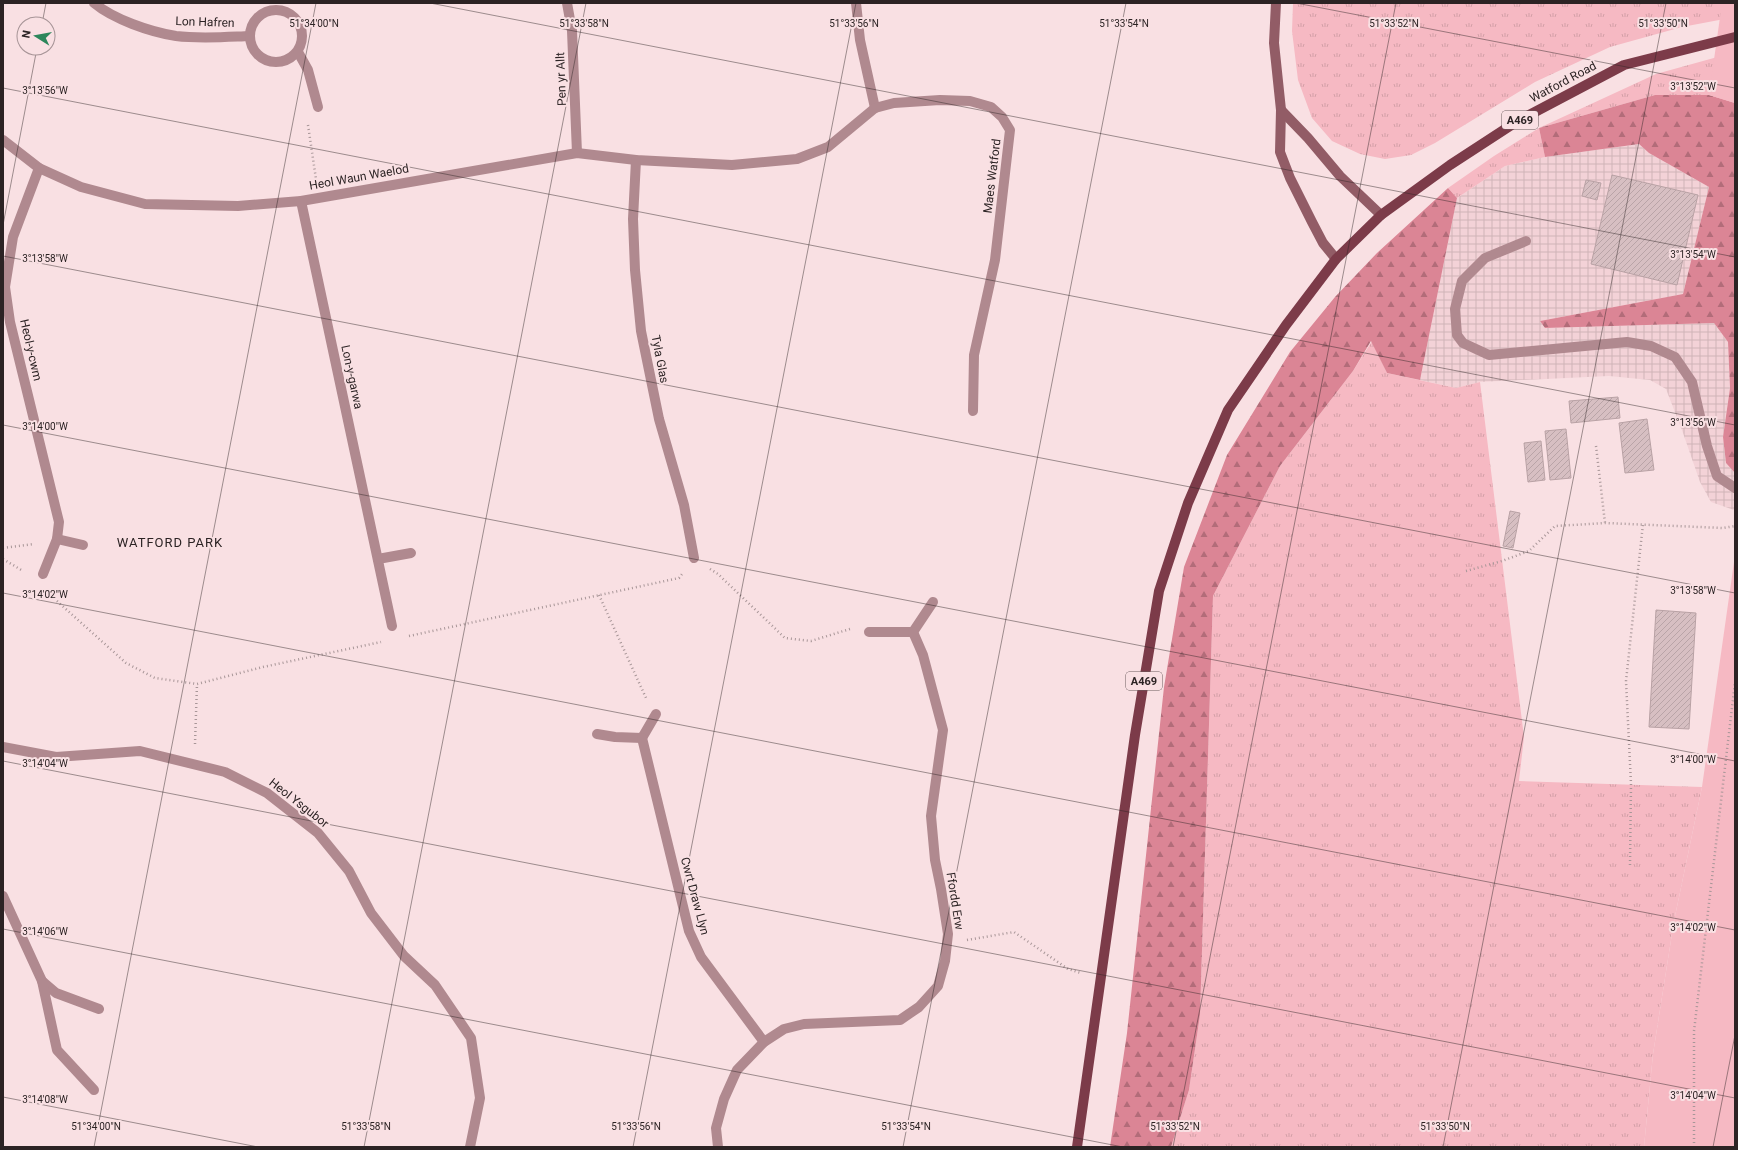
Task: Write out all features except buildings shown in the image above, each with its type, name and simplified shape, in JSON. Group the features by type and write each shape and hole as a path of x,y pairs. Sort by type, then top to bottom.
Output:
{"main road":[{"name":"Watford Road","path":"1336,259 1381,215 1450,165 1516,122 1624,65 1735,37"},
{"name":"A469","path":"1078,1147 1135,734 1162,584 1188,503 1228,410 1286,325 1336,259"}],"street":[{"name":"Lon Hafren","path":"94,3 105,12 130,23 176,36 250,36"},
{"name":"Pen yr Allt","path":"567,3 572,31 577,153"},
{"path":"856,3 860,40 875,108"},
{"path":"1276,3 1274,43 1281,110 1280,152 1290,178 1312,222 1323,243 1336,259"},
{"name":"Lon Hafren","path":"279,9 290,12 298,20 302,30 302,42 298,52 290,59 280,62 269,61 259,56 253,49 250,31 260,14 268,10 279,9"},
{"path":"298,52 308,70 318,107"},
{"name":"Maes Watford","path":"732,164 797,159 815,153 828,147 875,108 894,103 970,100 991,107 1002,117 1010,130 995,260 974,355 973,410"},
{"path":"1281,110 1308,138 1340,176 1381,215"},
{"name":"Heol Waun Waelod","path":"3,140 39,168 81,187 145,204 238,206 301,201 577,153 636,160 732,164"},
{"name":"Tyla Glas","path":"636,160 634,241 635,270 641,331 659,419 684,505 694,558"},
{"name":"Heol-y-cwm","path":"39,168 13,237 5,287 10,322 59,522 55,542 43,574"},
{"name":"Lon-y-garwa","path":"301,201 392,626"},
{"path":"1526,241 1485,258 1462,281 1455,308 1457,335 1463,343 1489,355 1627,342 1651,346 1675,358 1692,382 1707,446 1717,476 1735,488"},
{"path":"55,542 83,545"},
{"path":"378,559 411,553"},
{"path":"869,632 913,632 933,602"},
{"name":"Ffordd Erw","path":"718,1147 716,1128 724,1099 737,1070 764,1042 784,1029 804,1024 900,1020 919,1007 938,986 945,961 948,934 935,860 931,816 943,730 923,655 913,632"},
{"path":"596,734 615,737 642,738 656,714"},
{"name":"Cwrt Draw Llyn","path":"642,738 689,931 701,957 764,1042"},
{"name":"Heol Ysgubor","path":"3,747 56,757 140,751 225,772 267,793 318,832 349,871 371,913 399,950 435,986 471,1038 480,1098 470,1147"},
{"path":"3,896 42,981 56,1050 94,1090"},
{"path":"42,981 56,993 99,1009"}],"path":[{"path":"318,107 307,121 318,198"},
{"path":"1596,446 1605,523"},
{"path":"1466,571 1502,562 1529,551 1555,526 1605,523 1723,528 1735,526"},
{"path":"1630,865 1631,784 1626,681 1643,524"},
{"path":"3,548 55,542"},
{"path":"402,637 679,578 694,558 718,574 785,638 811,641 851,628 869,632"},
{"path":"3,559 28,575"},
{"path":"44,590 126,663 155,678 197,684 263,667 387,640"},
{"path":"599,595 641,692 656,714"},
{"path":"1694,1147 1694,1031 1735,682"},
{"path":"195,764 197,684"},
{"path":"975,939 1014,932 1068,969 1101,980"}],"shaded area":[{"path":"1639,144 1649,153 1709,187 1683,294 1540,321 1546,328 1714,323 1728,342 1730,388 1723,437 1726,463 1735,473 1734,510 1711,502 1700,482 1666,389 1650,380 1609,376 1480,382 1456,388 1420,380 1457,198 1505,166 1545,157"}],"green space":[{"path":"1293,3 1735,3 1735,17 1682,27 1610,47 1535,82 1435,143 1411,155 1385,159 1360,154 1332,141 1312,118 1298,80 1292,31"},
{"path":"1722,3 1735,3 1735,103 1709,95"},
{"path":"1721,56 1735,103 1709,95 1655,95 1539,128 1656,74"},
{"path":"1655,95 1709,95 1735,103 1735,473 1726,463 1723,437 1730,388 1728,342 1714,323 1545,328 1540,321 1683,294 1709,187 1649,153 1639,144 1545,157 1539,128"},
{"path":"1539,128 1545,157 1505,166 1457,198 1448,188 1494,156"},
{"path":"1448,188 1457,198 1420,380 1387,373 1371,341 1353,371 1280,466 1213,596 1200,1015 1189,1090 1171,1147 1110,1147 1127,1033 1164,687 1184,567 1227,455 1290,352 1335,297 1377,253"},
{"path":"1372,341 1387,373 1456,388 1480,382 1524,737 1519,781 1702,787 1674,921 1653,1054 1644,1147 1171,1147 1189,1090 1200,1015 1213,596 1280,466 1353,371"},
{"path":"1735,555 1735,1147 1644,1147 1653,1054 1674,921 1702,787"}],"district":[{"name":"WATFORD PARK","path":"170,542"}]}
